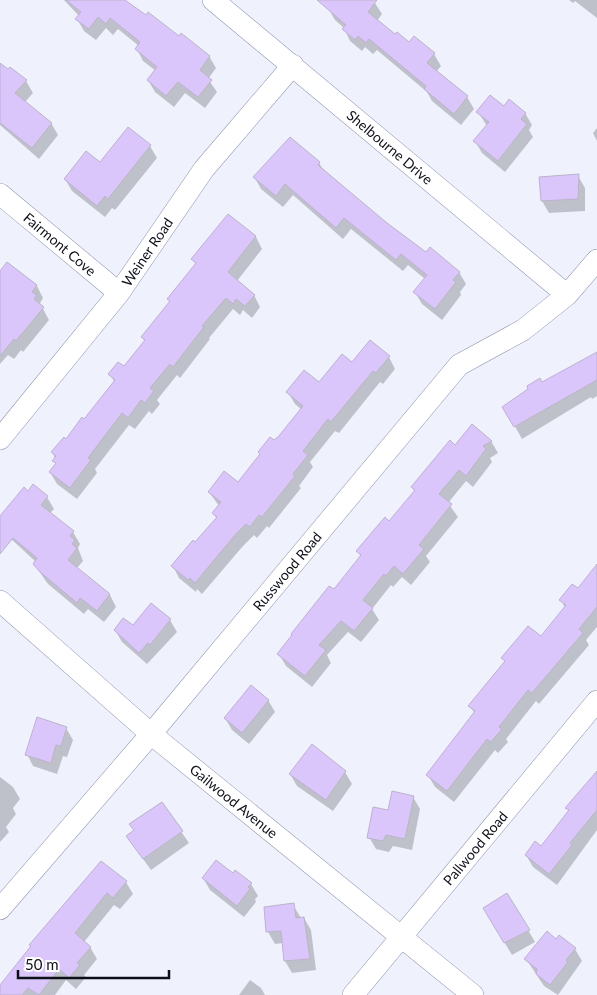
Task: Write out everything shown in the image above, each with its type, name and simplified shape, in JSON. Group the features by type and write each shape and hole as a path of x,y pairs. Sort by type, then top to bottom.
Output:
{"street":[{"name":"Shelbourne Drive","path":"213,0 567,295"},
{"name":"Weiner Road","path":"0,439 119,293 204,169 293,66"},
{"name":"Fairmont Cove","path":"0,194 119,293"},
{"name":"Russwood Road","path":"0,909 151,734 460,365 523,330 567,295 597,260"},
{"name":"Gailwood Avenue","path":"0,602 151,734 473,995"},
{"name":"Pallwood Road","path":"354,995 597,701"}],"building":[{"path":"66,0 125,0 146,15 148,12 179,36 181,33 210,56 200,70 212,80 198,97 178,82 166,96 147,80 157,67 135,49 140,42 110,18 106,24 98,17 89,29 75,19 81,12"},
{"path":"317,0 377,0 368,12 395,34 397,32 409,42 414,36 435,53 427,63 468,96 454,114 424,89 426,86 369,39 366,43 358,36 355,40 342,29 346,25"},
{"path":"0,63 8,69 10,67 27,80 15,93 52,123 32,148 0,123"},
{"path":"490,95 504,106 509,99 526,113 521,119 527,124 498,161 473,141 489,122 476,112"},
{"path":"128,127 151,145 108,199 105,196 97,206 64,179 86,151 100,162"},
{"path":"290,137 320,162 318,165 387,223 426,252 430,247 460,272 453,280 456,282 435,309 413,292 427,275 401,254 396,260 344,218 336,228 285,184 276,196 253,177"},
{"path":"579,174 578,199 541,201 539,177"},
{"path":"228,214 256,236 228,272 255,295 245,306 236,299 233,304 226,298 202,326 204,327 173,367 170,364 150,388 154,391 145,403 141,400 128,418 122,413 88,458 91,460 70,488 49,472 56,463 52,461 56,456 51,452 64,437 66,439 82,417 84,419 115,380 108,374 118,362 124,366 145,340 141,337 170,301 167,299 196,263 191,259"},
{"path":"7,262 37,285 32,292 37,295 34,299 44,307 16,341 14,339 0,356 0,271"},
{"path":"370,340 390,356 376,373 373,371 331,422 328,419 303,451 308,455 293,474 295,476 262,517 259,515 250,527 246,524 195,583 190,578 188,580 171,566 193,540 195,542 217,517 212,513 221,502 208,492 224,471 238,482 260,454 258,452 270,437 274,440 278,437 303,406 286,392 304,370 319,382 342,354 352,362"},
{"path":"597,352 597,380 514,427 502,407 528,389 527,386 540,378 542,382"},
{"path":"472,424 492,441 483,446 486,449 466,476 459,470 439,494 452,504 419,545 424,549 403,574 394,566 386,576 384,574 363,600 373,608 354,631 341,621 319,645 326,650 305,676 277,654 329,586 334,589 361,555 356,551 385,517 389,521 415,490 411,487 450,440 455,445"},
{"path":"33,484 48,496 41,505 74,531 70,536 75,540 72,544 77,548 68,560 110,594 97,611 80,598 77,603 40,572 33,564 37,558 13,538 0,554 0,516 24,487 28,491"},
{"path":"597,564 597,607 579,629 583,633 532,693 528,690 499,727 502,729 491,742 487,739 447,791 426,775 475,711 468,706 505,661 501,658 528,626 541,636 566,605 559,600 572,584 578,588"},
{"path":"151,603 171,619 150,645 148,643 139,653 114,630 123,618 133,625"},
{"path":"251,685 269,700 242,733 224,718"},
{"path":"37,717 67,727 61,746 56,745 51,763 25,755"},
{"path":"312,744 346,771 326,800 289,774"},
{"path":"597,771 597,810 570,843 572,845 549,874 525,855 535,841 541,846 569,810 565,808"},
{"path":"392,791 414,796 405,839 386,835 383,841 367,838 373,807 388,810"},
{"path":"162,802 183,831 143,859 126,836 134,830 129,824"},
{"path":"216,860 233,873 235,870 252,883 248,887 250,889 237,906 202,878"},
{"path":"101,861 127,881 113,898 107,893 75,933 91,947 77,963 80,965 69,978 59,969 39,995 28,988 22,995 0,995 0,985 31,946 29,945"},
{"path":"507,893 530,930 504,943 483,908"},
{"path":"294,903 296,918 304,917 310,959 284,961 281,931 266,932 264,907"},
{"path":"547,931 556,939 559,935 576,948 566,960 568,962 550,985 536,974 537,969 524,959"}]}
